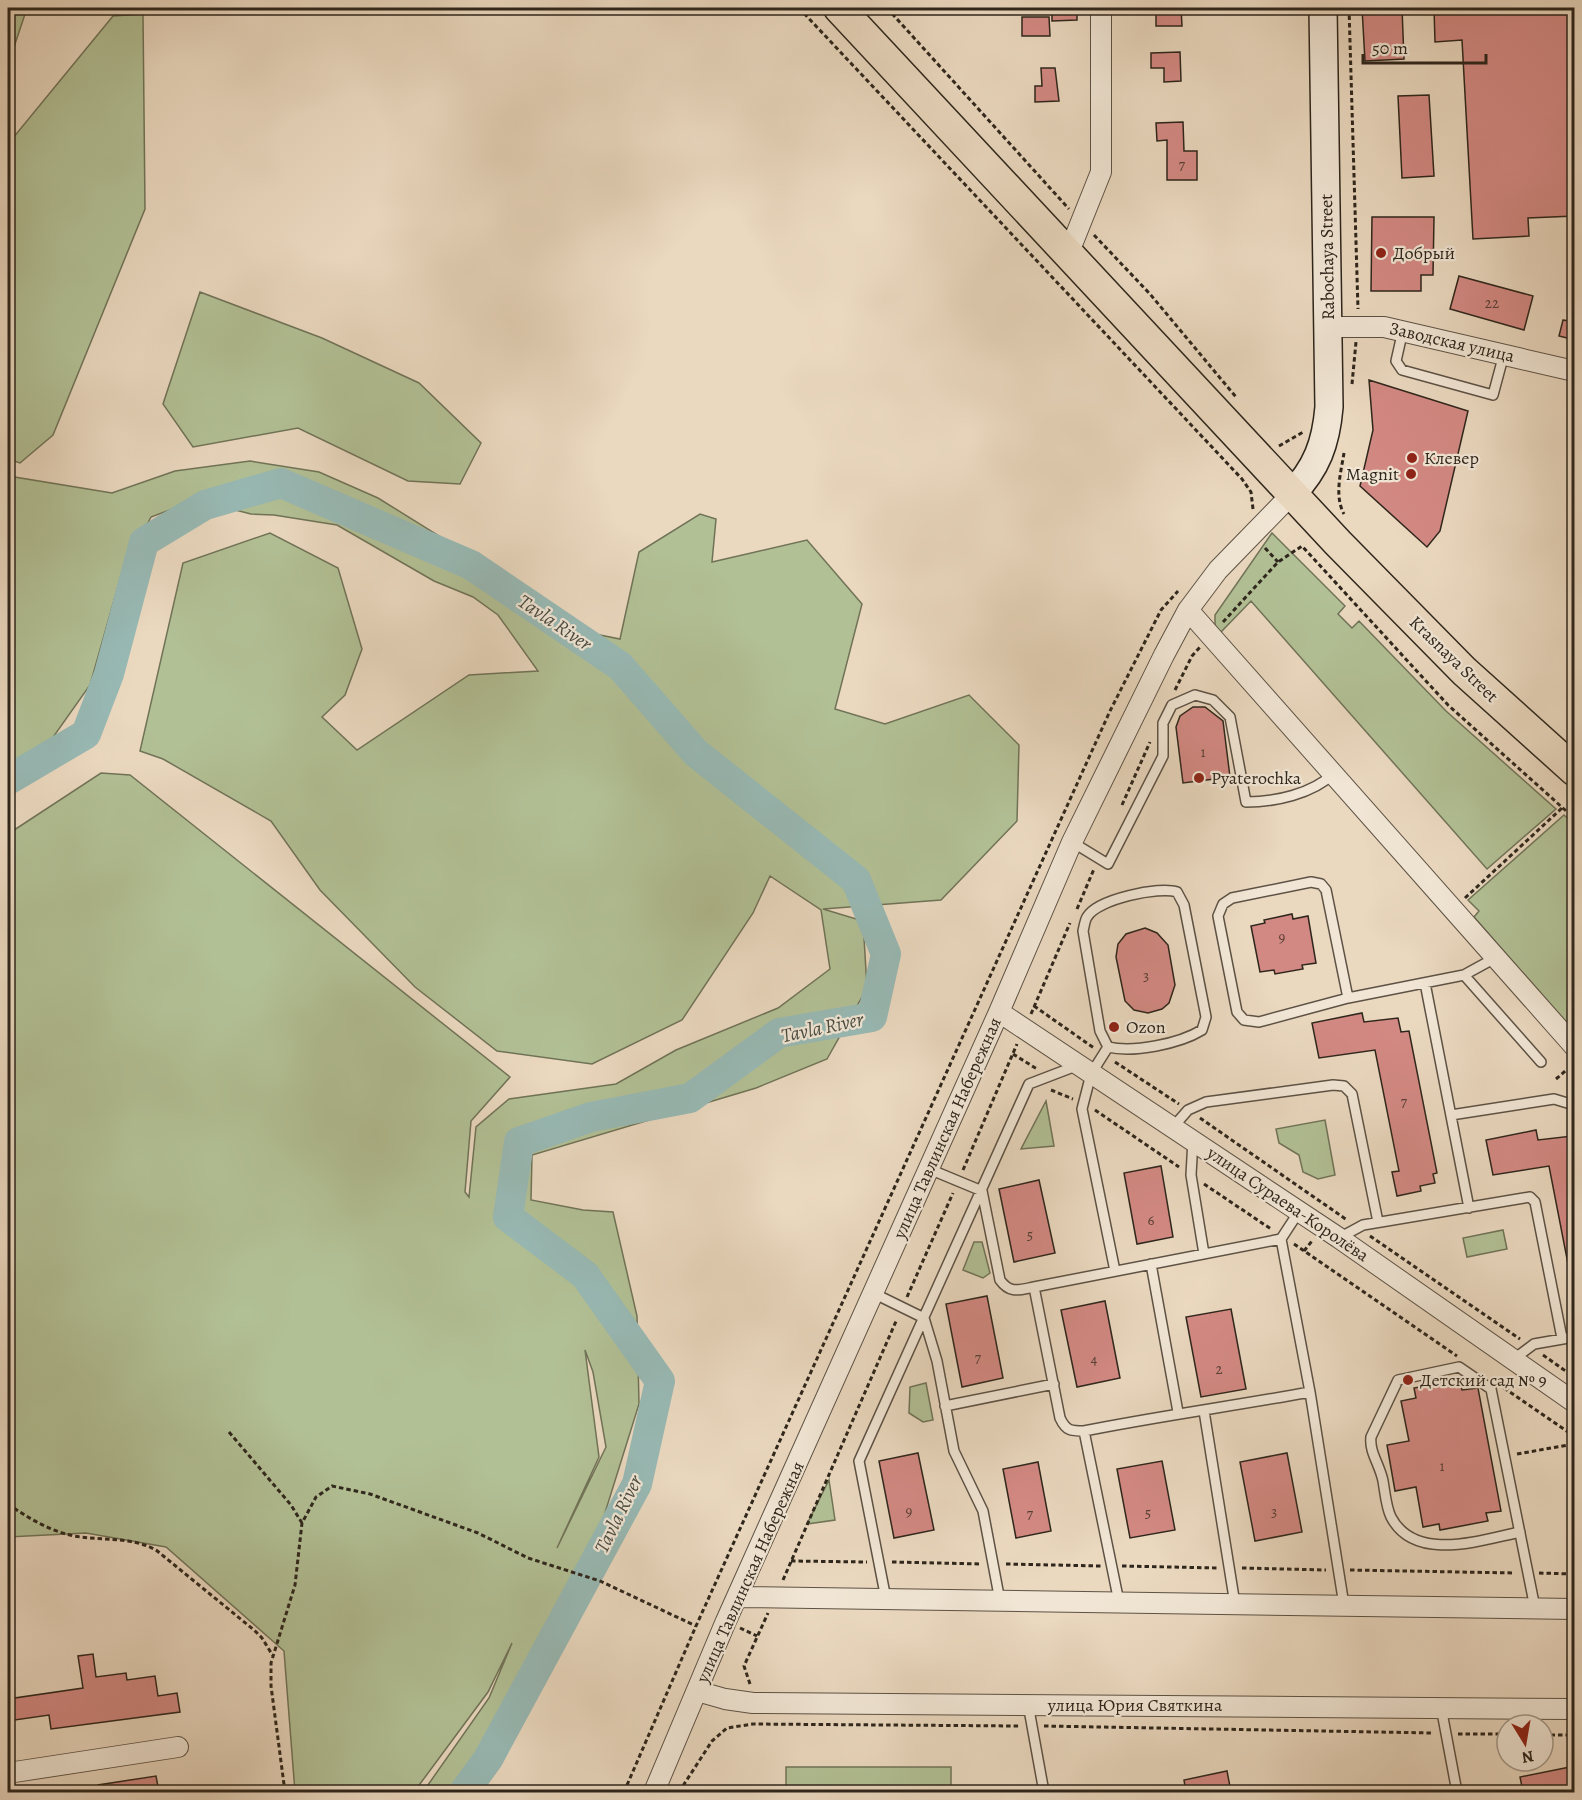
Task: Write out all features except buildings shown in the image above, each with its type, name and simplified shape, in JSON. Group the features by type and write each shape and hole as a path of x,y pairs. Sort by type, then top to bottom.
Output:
{"main road":[{"name":"Krasnaya Street","path":"838,8 1069,252 1291,495 1343,533 1464,671 1575,770"}],"street":[{"path":"1069,252 1101,172 1101,8"},
{"name":"Rabochaya Street","path":"1291,495 1313,470 1321,454 1327,433 1329,406 1323,8"},
{"name":"Заводская улица","path":"1328,327 1358,326 1403,330 1575,370"},
{"name":"улица Тавлинская Набережная","path":"654,1792 1072,842 1188,610 1218,570 1291,495"},
{"path":"1188,610 1575,1046"},
{"name":"улица Сураева-Королёва","path":"999,1012 1084,1070 1174,1126 1575,1402"},
{"path":"738,1597 1575,1609"},
{"name":"улица Юрия Святкина","path":"697,1691 725,1699 753,1702 1575,1709"},
{"path":"8,1773 178,1747"}],"lane":[{"path":"1403,330 1396,361 1402,370 1493,395 1504,354"},
{"path":"1072,842 1108,864 1163,756 1163,723 1172,705 1195,695 1213,700 1230,717 1246,802 1265,802 1321,786 1333,774"},
{"path":"1348,998 1326,890 1322,884 1311,882 1232,898 1223,904 1218,916 1237,1012 1244,1020 1258,1022 1348,998 1464,975 1488,964 1495,958"},
{"path":"885,1599 859,1461 1029,1084 1044,1078 1084,1070 1106,1051 1125,1051 1190,1037 1202,1030 1206,1017 1184,905 1178,892 1167,889 1120,898 1100,906 1087,917 1083,931 1100,1031 1106,1051"},
{"path":"1464,975 1541,1062"},
{"path":"1425,983 1469,1208"},
{"path":"1084,1070 1082,1109 1114,1271"},
{"path":"1174,1126 1188,1110 1206,1102 1333,1085 1344,1086 1352,1094 1378,1222"},
{"path":"1451,1115 1554,1099 1575,1105"},
{"path":"1193,1140 1191,1175 1204,1254"},
{"path":"929,1169 982,1191"},
{"path":"982,1191 1000,1280 1006,1289 1015,1291 1282,1238"},
{"path":"1339,1238 1358,1227 1378,1222 1530,1197 1535,1202 1562,1338"},
{"path":"1298,1213 1282,1238 1310,1392 1344,1605"},
{"path":"1151,1264 1178,1412"},
{"path":"1034,1287 1065,1428 1071,1431 1084,1431 1178,1412 1204,1411 1310,1392"},
{"path":"873,1293 924,1318 933,1344 954,1451 983,1511 1000,1601"},
{"path":"1514,1359 1531,1346 1575,1336"},
{"path":"1520,1532 1450,1546 1422,1542 1401,1531 1390,1515 1380,1468 1370,1447 1371,1437 1398,1380 1459,1367 1491,1389 1529,1573 1534,1608"},
{"path":"945,1406 1054,1384"},
{"path":"1204,1411 1235,1604"},
{"path":"1084,1431 1119,1602"},
{"path":"1028,1704 1044,1792"},
{"path":"1441,1707 1457,1792"}],"path":[{"path":"799,8 1242,479 1251,492 1254,503 1252,512 1242,523 1278,562"},
{"path":"887,8 1081,222 1150,294 1240,402"},
{"path":"1349,8 1358,326 1351,391"},
{"path":"1277,447 1307,430 1346,435 1339,490 1343,533"},
{"path":"1171,699 1192,656 1278,562 1302,546 1448,705 1575,818"},
{"path":"624,1792 696,1626 1110,711 1161,610 1185,584"},
{"path":"1122,806 1151,742"},
{"path":"1466,904 1466,895 1562,808"},
{"path":"1076,911 1099,859"},
{"path":"753,1725 753,1690 744,1666 776,1598 1071,922"},
{"path":"1034,1006 1106,1051 1575,1377"},
{"path":"1013,1054 1041,1072 1046,1087 1083,1103 1462,1359"},
{"path":"1556,1079 1570,1067"},
{"path":"1500,1385 1575,1436"},
{"path":"229,1432 291,1505 302,1523"},
{"path":"1505,1456 1575,1444"},
{"path":"285,1792 271,1686 273,1656 296,1585 302,1523 316,1497 332,1486 370,1494 478,1533 541,1562 600,1581 696,1626"},
{"path":"8,1504 54,1530 74,1536 140,1541 156,1550 254,1630 273,1656"},
{"path":"791,1561 1575,1574"},
{"path":"679,1792 712,1741 726,1728 753,1725 1031,1726 1495,1734"},
{"path":"1555,1735 1575,1735"}],"green space":[{"path":"8,8 27,8 8,65"},
{"path":"143,14 145,209 53,435 20,463 8,459 8,144 113,16"},
{"path":"200,292 322,338 419,383 481,443 460,484 408,481 298,428 193,447 163,404"},
{"path":"250,461 319,472 378,498 545,602 540,623 620,639 639,552 700,514 716,519 712,562 807,540 862,604 835,709 885,724 969,695 1019,745 1017,821 941,900 823,909 863,921 867,988 827,1059 756,1088 532,1155 531,1200 583,1210 613,1212 637,1316 639,1404 604,1516 540,1690 475,1792 423,1792 489,1698 512,1643 488,1692 414,1792 295,1792 284,1651 166,1547 86,1533 8,1537 8,834 101,773 130,775 510,1077 471,1121 465,1192 469,1197 476,1127 509,1099 616,1084 676,1050 778,1008 830,969 821,910 770,876 753,913 682,1020 592,1064 497,1051 415,987 320,890 271,821 163,759 140,751 183,563 270,533 338,568 362,649 345,695 322,717 357,750 469,675 538,671 498,615 473,597 434,581 337,525 274,515 251,514 196,500 151,517 122,572 90,685 8,801 8,476 112,493 175,471","holes":["585,1350 593,1372 606,1447 557,1548 599,1457"]},
{"path":"1272,533 1345,606 1338,614 1352,628 1359,621 1446,711 1556,809 1487,869 1251,601 1220,633 1215,625 1215,615"},
{"path":"1564,815 1574,824 1574,1031 1474,917 1479,911 1468,900"},
{"path":"1046,1101 1054,1146 1021,1149"},
{"path":"1325,1120 1335,1175 1318,1179 1303,1172 1299,1155 1279,1143 1276,1129"},
{"path":"1503,1230 1507,1249 1467,1257 1463,1238"},
{"path":"974,1242 982,1242 990,1273 983,1278 963,1270"},
{"path":"926,1383 933,1420 923,1422 909,1413 910,1387"},
{"path":"829,1480 835,1520 807,1524"},
{"path":"786,1767 951,1767 951,1792 786,1792"}],"waterway":[{"name":"Tavla River","path":"8,780 86,734 109,674 144,542 205,505 281,483 471,565 620,666 696,753 856,880 886,954 872,1017 779,1033 690,1098 591,1117 519,1142 508,1217 585,1275 660,1381 637,1484 488,1759 464,1792"}],"place":[{"name":"Добрый","path":"1381,253"},
{"name":"Клевер","path":"1412,458"},
{"name":"Magnit","path":"1411,474"},
{"name":"Pyaterochka","path":"1199,778"},
{"name":"Ozon","path":"1114,1027"},
{"name":"Детский сад № 9","path":"1408,1380"}]}
